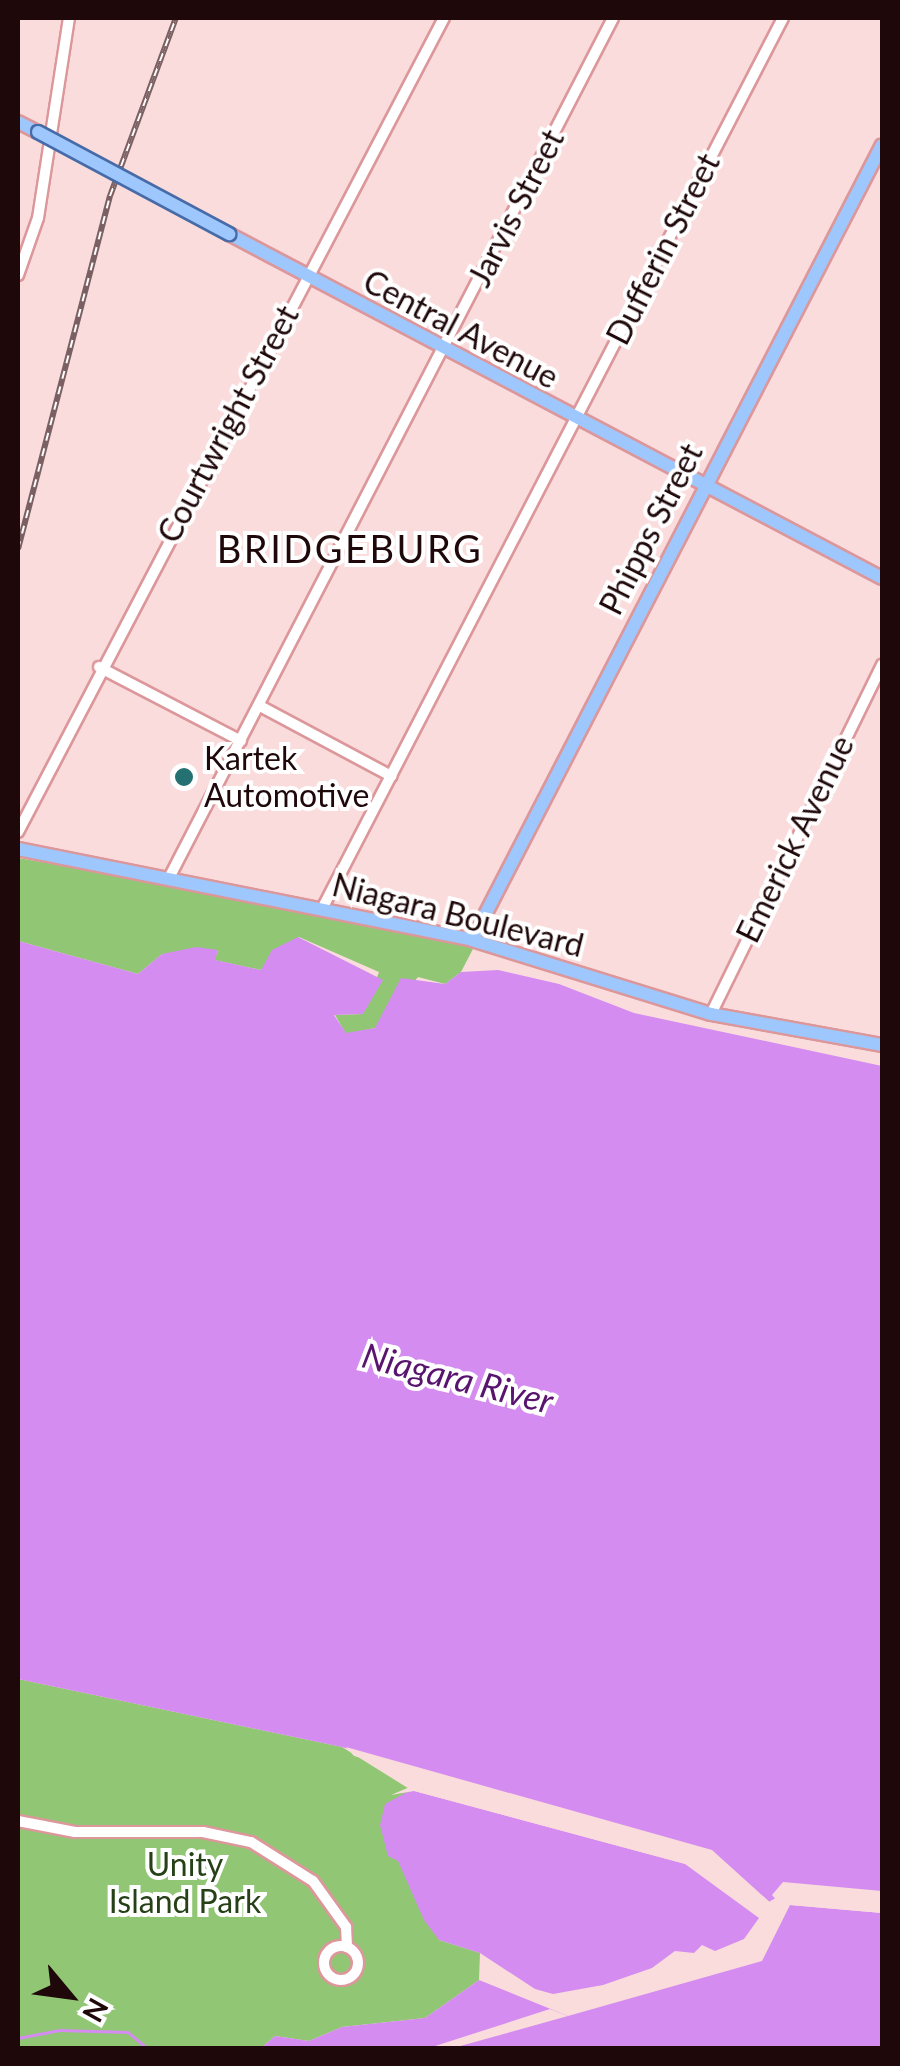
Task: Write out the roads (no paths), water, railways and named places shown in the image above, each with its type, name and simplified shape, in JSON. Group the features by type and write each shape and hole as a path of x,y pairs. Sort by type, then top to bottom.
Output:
{"main road":[{"name":"Central Avenue","path":"18,122 443,352 882,578"},
{"name":"Phipps Street","path":"472,940 882,145"},
{"name":"Niagara Boulevard","path":"18,849 472,940 710,1014 882,1045"}],"street":[{"path":"18,276 41,200 69,18"},
{"name":"Courtwright Street","path":"18,832 99,667 444,18"},
{"name":"Jarvis Street","path":"169,878 613,18"},
{"name":"Dufferin Street","path":"323,908 783,18"},
{"name":"Emerick Avenue","path":"710,1014 882,665"},
{"path":"99,667 241,741"},
{"path":"260,706 391,776"},
{"path":"18,1822 75,1832 203,1832 251,1842 313,1882 346,1927 347,1946"}],"water":[{"name":"Niagara River","path":"298,937 383,980 363,1014 334,1015 346,1033 375,1028 401,978 445,984 461,972 498,970 559,984 634,1013 882,1066 882,1900 786,1892 767,1903 706,1850 342,1747 18,1679 18,941 138,974 162,954 196,947 218,950 215,960 261,970 272,950"},
{"path":"411,1790 685,1864 759,1918 744,1939 715,1951 702,1945 694,1953 675,1951 652,1968 603,1985 553,1994 535,1989 480,1953 439,1940 424,1920 398,1861 388,1856 380,1825 385,1804"},
{"path":"790,1905 882,1913 882,2048 261,2048 275,2036 309,2041 342,2027 425,2018 479,1980 568,2016 762,1961"}],"waterway":[{"path":"18,2038 60,2030 128,2032 147,2048"}],"railway":[{"path":"18,549 110,196 176,18"}],"place":[{"name":"Kartek Automotive","path":"184,777"}],"district":[{"name":"BRIDGEBURG","path":"350,549"}],"park label":[{"name":"Unity Island Park","path":"185,1884"}]}
